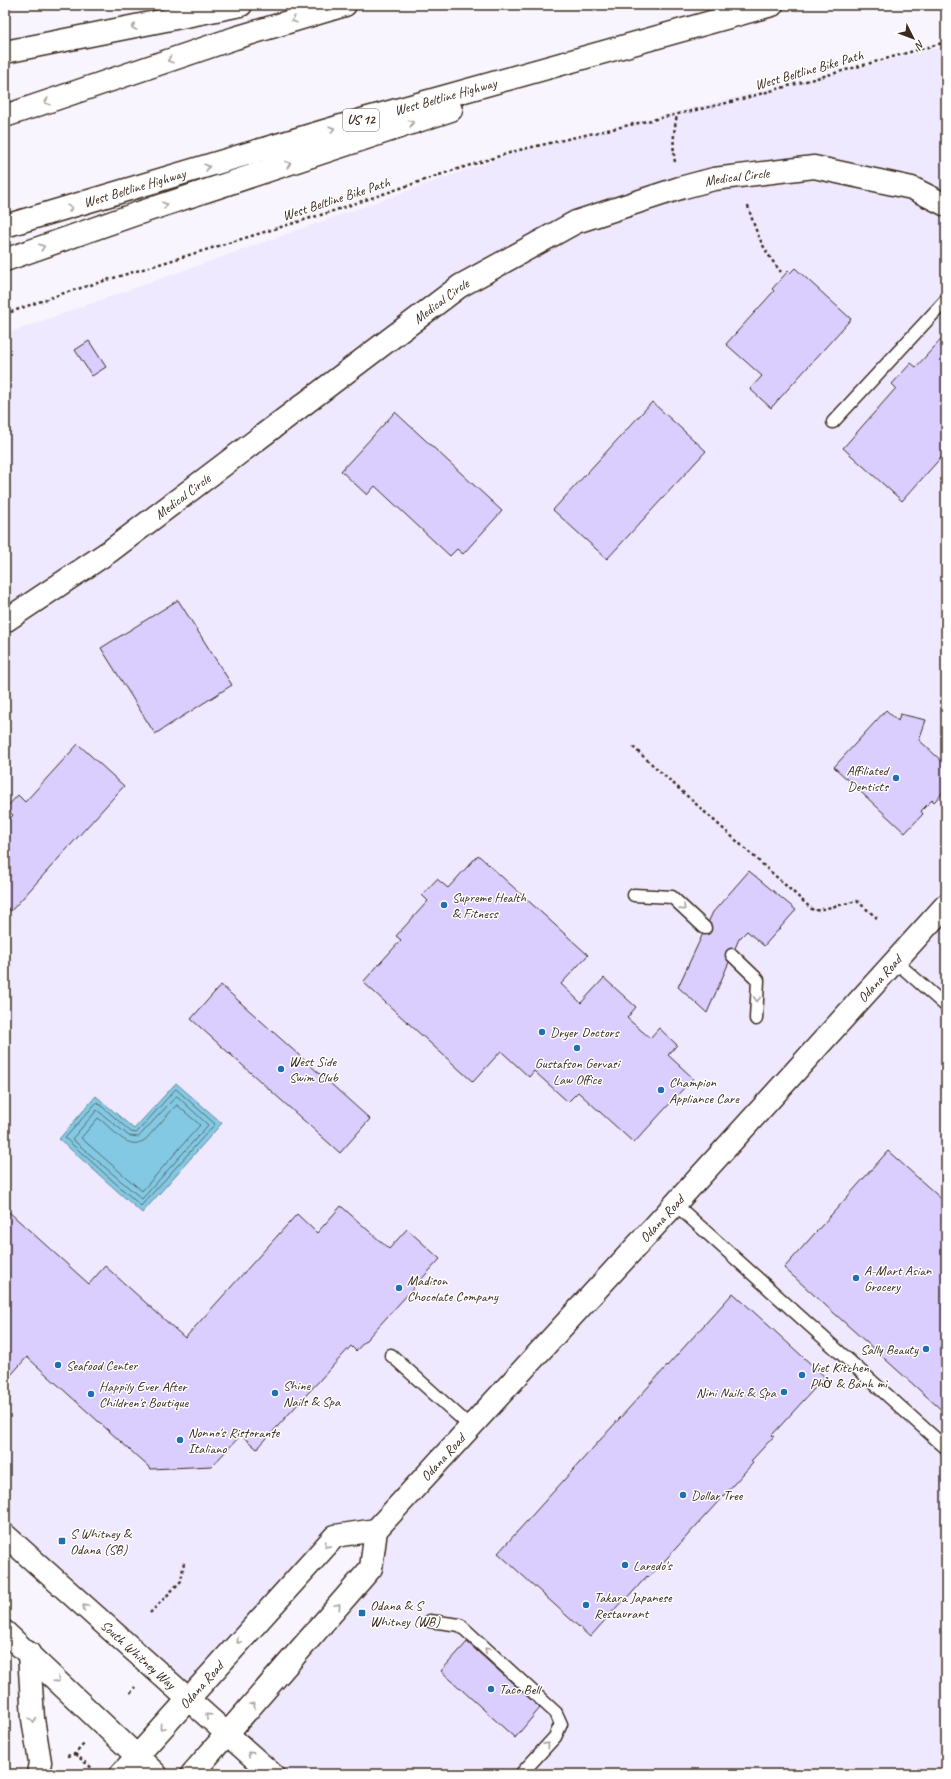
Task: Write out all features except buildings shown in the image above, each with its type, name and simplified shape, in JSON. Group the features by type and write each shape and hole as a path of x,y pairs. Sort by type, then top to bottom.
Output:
{"main road":[{"path":"5,52 241,5"},
{"path":"5,116 235,38 345,5"},
{"name":"West Beltline Highway","path":"5,226 368,118 772,5"},
{"path":"5,260 133,215 719,21"},
{"name":"Medical Circle","path":"5,621 110,551 460,286 576,222 680,188 714,179 814,167 912,188 946,205"},
{"name":"Odana Road","path":"120,1774 335,1536 376,1530 676,1204 946,905"},
{"path":"192,1774 371,1568 376,1530"},
{"name":"South Whitney Way","path":"5,1535 272,1774"},
{"path":"5,1632 156,1774"},
{"path":"29,1653 32,1719 40,1762 38,1774"}],"lane":[{"path":"833,422 946,300"},
{"path":"634,895 672,897 704,928"},
{"path":"732,955 758,980 756,1019"},
{"path":"895,962 946,1006"},
{"path":"676,1204 946,1448"},
{"path":"391,1355 471,1427"},
{"path":"430,1622 460,1625 556,1713 561,1724 555,1737 521,1774"}],"path":[{"name":"West Beltline Bike Path","path":"5,314 61,294 327,213 445,173 519,150 731,102 946,42"},
{"path":"677,115 673,149 680,188"},
{"path":"748,206 757,236 766,253 781,272"},
{"path":"633,747 814,911 857,901 876,918"},
{"path":"150,1613 181,1581 184,1562"},
{"path":"84,1744 75,1754 93,1769"}],"shaded area":[{"path":"946,46 946,1774 272,1774 228,1734 371,1568 375,1530 335,1536 188,1698 5,1535 5,334 528,148"}],"water":[{"path":"176,1083 222,1123 142,1213 59,1139 96,1096 134,1129"}],"place":[{"name":"Affiliated Dentists","path":"896,778"},
{"name":"Supreme Health & Fitness","path":"444,905"},
{"name":"Dryer Doctors","path":"542,1032"},
{"name":"Gustafson Gervasi Law Office","path":"577,1048"},
{"name":"West Side Swim Club","path":"281,1069"},
{"name":"Champion Appliance Care","path":"661,1090"},
{"name":"A-Mart Asian Grocery","path":"856,1278"},
{"name":"Madison Chocolate Company","path":"399,1288"},
{"name":"Sally Beauty","path":"926,1349"},
{"name":"Seafood Center","path":"58,1365"},
{"name":"Viet Kitchen Phở & Bánh mì","path":"802,1375"},
{"name":"Nini Nails & Spa","path":"784,1392"},
{"name":"Shine Nails & Spa","path":"275,1393"},
{"name":"Happily Ever After Children's Boutique","path":"91,1394"},
{"name":"Nonno's Ristorante Italiano","path":"180,1440"},
{"name":"Dollar Tree","path":"683,1495"},
{"name":"S Whitney & Odana (SB)","path":"62,1541"},
{"name":"Laredo's","path":"625,1565"},
{"name":"Takara Japanese Restaurant","path":"586,1605"},
{"name":"Odana & S Whitney (WB)","path":"362,1613"},
{"name":"Taco Bell","path":"491,1689"}]}
